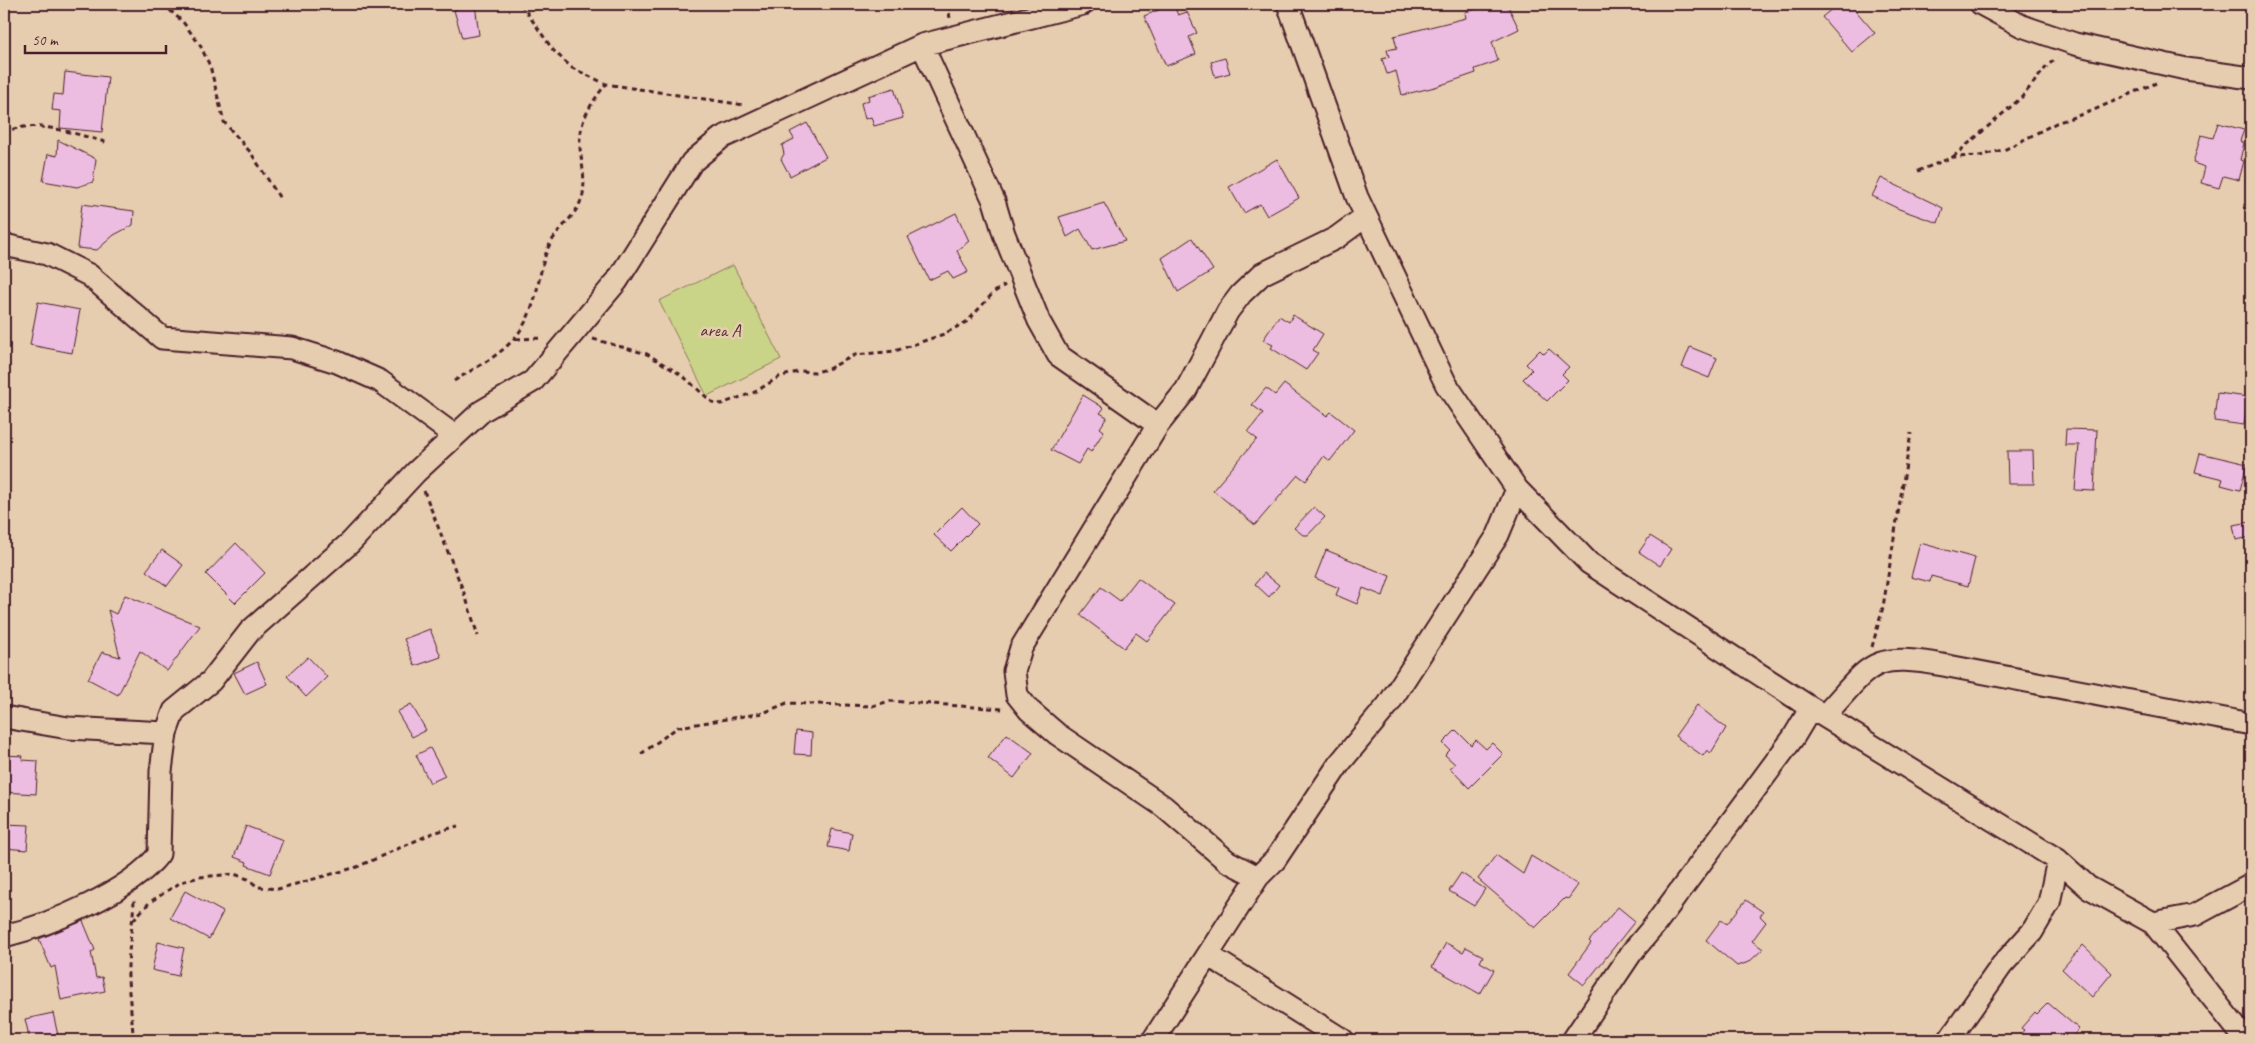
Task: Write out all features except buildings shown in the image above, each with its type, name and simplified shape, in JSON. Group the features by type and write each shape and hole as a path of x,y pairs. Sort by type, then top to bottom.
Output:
{"street":[{"path":"4,936 21,932 111,895 152,863 159,854 162,770 166,733 174,711 210,681 250,631 351,542 416,472 482,411 533,381 617,281 692,162 721,138 922,44 1083,4"},
{"path":"1288,4 1357,197 1446,384 1517,489 1589,563 1817,712 2058,860 2088,887 2153,923 2246,1040"},
{"path":"1980,4 2022,26 2075,44 2186,69 2251,78"},
{"path":"922,44 990,193 1039,321 1058,355 1158,425"},
{"path":"1258,877 1228,861 1163,806 1057,734 1029,710 1016,695 1014,671 1021,648 1158,425 1186,390 1228,310 1241,294 1262,274 1336,238 1366,216"},
{"path":"4,245 47,254 89,275 162,338 292,348 336,362 380,381 455,436"},
{"path":"1153,1040 1258,877 1275,860 1339,764 1388,705 1498,535 1517,489"},
{"path":"1573,1040 1632,952 1654,926 1787,746 1817,712 1866,669 1879,662 1915,660 2251,724"},
{"path":"4,717 68,728 166,733"},
{"path":"1949,1040 2002,965 2032,932 2049,903 2058,860"},
{"path":"2153,923 2195,914 2251,885"},
{"path":"1208,955 1343,1040"}],"path":[{"path":"163,4 183,22 200,44 210,66 224,122 251,153 281,200"},
{"path":"521,4 553,50 572,68 606,84 779,111"},
{"path":"1953,158 2022,97 2048,65 2075,44"},
{"path":"1918,171 1953,158 1980,156 2006,150 2056,123 2145,89 2186,69"},
{"path":"454,381 516,339 532,307 548,249 559,229 573,215 582,197 585,180 579,142 581,126 589,106 606,84"},
{"path":"4,133 17,127 57,130 108,143"},
{"path":"573,333 647,354 682,376 712,402 721,404 756,392 779,377 802,371 815,372 828,369 855,356 895,351 944,334 968,321 993,293 1021,276"},
{"path":"1866,669 1883,607 1911,433"},
{"path":"416,472 466,598 478,636"},
{"path":"641,754 678,727 763,713 787,703 872,706 890,701 932,706 1029,710"},
{"path":"133,920 150,902 181,882 200,877 234,874 258,887 278,889 357,867 433,833 458,826"},
{"path":"133,1040 133,1024 128,998 128,964 135,877"}],"green space":[{"name":"area A","path":"733,265 781,359 707,396 659,301"}]}
